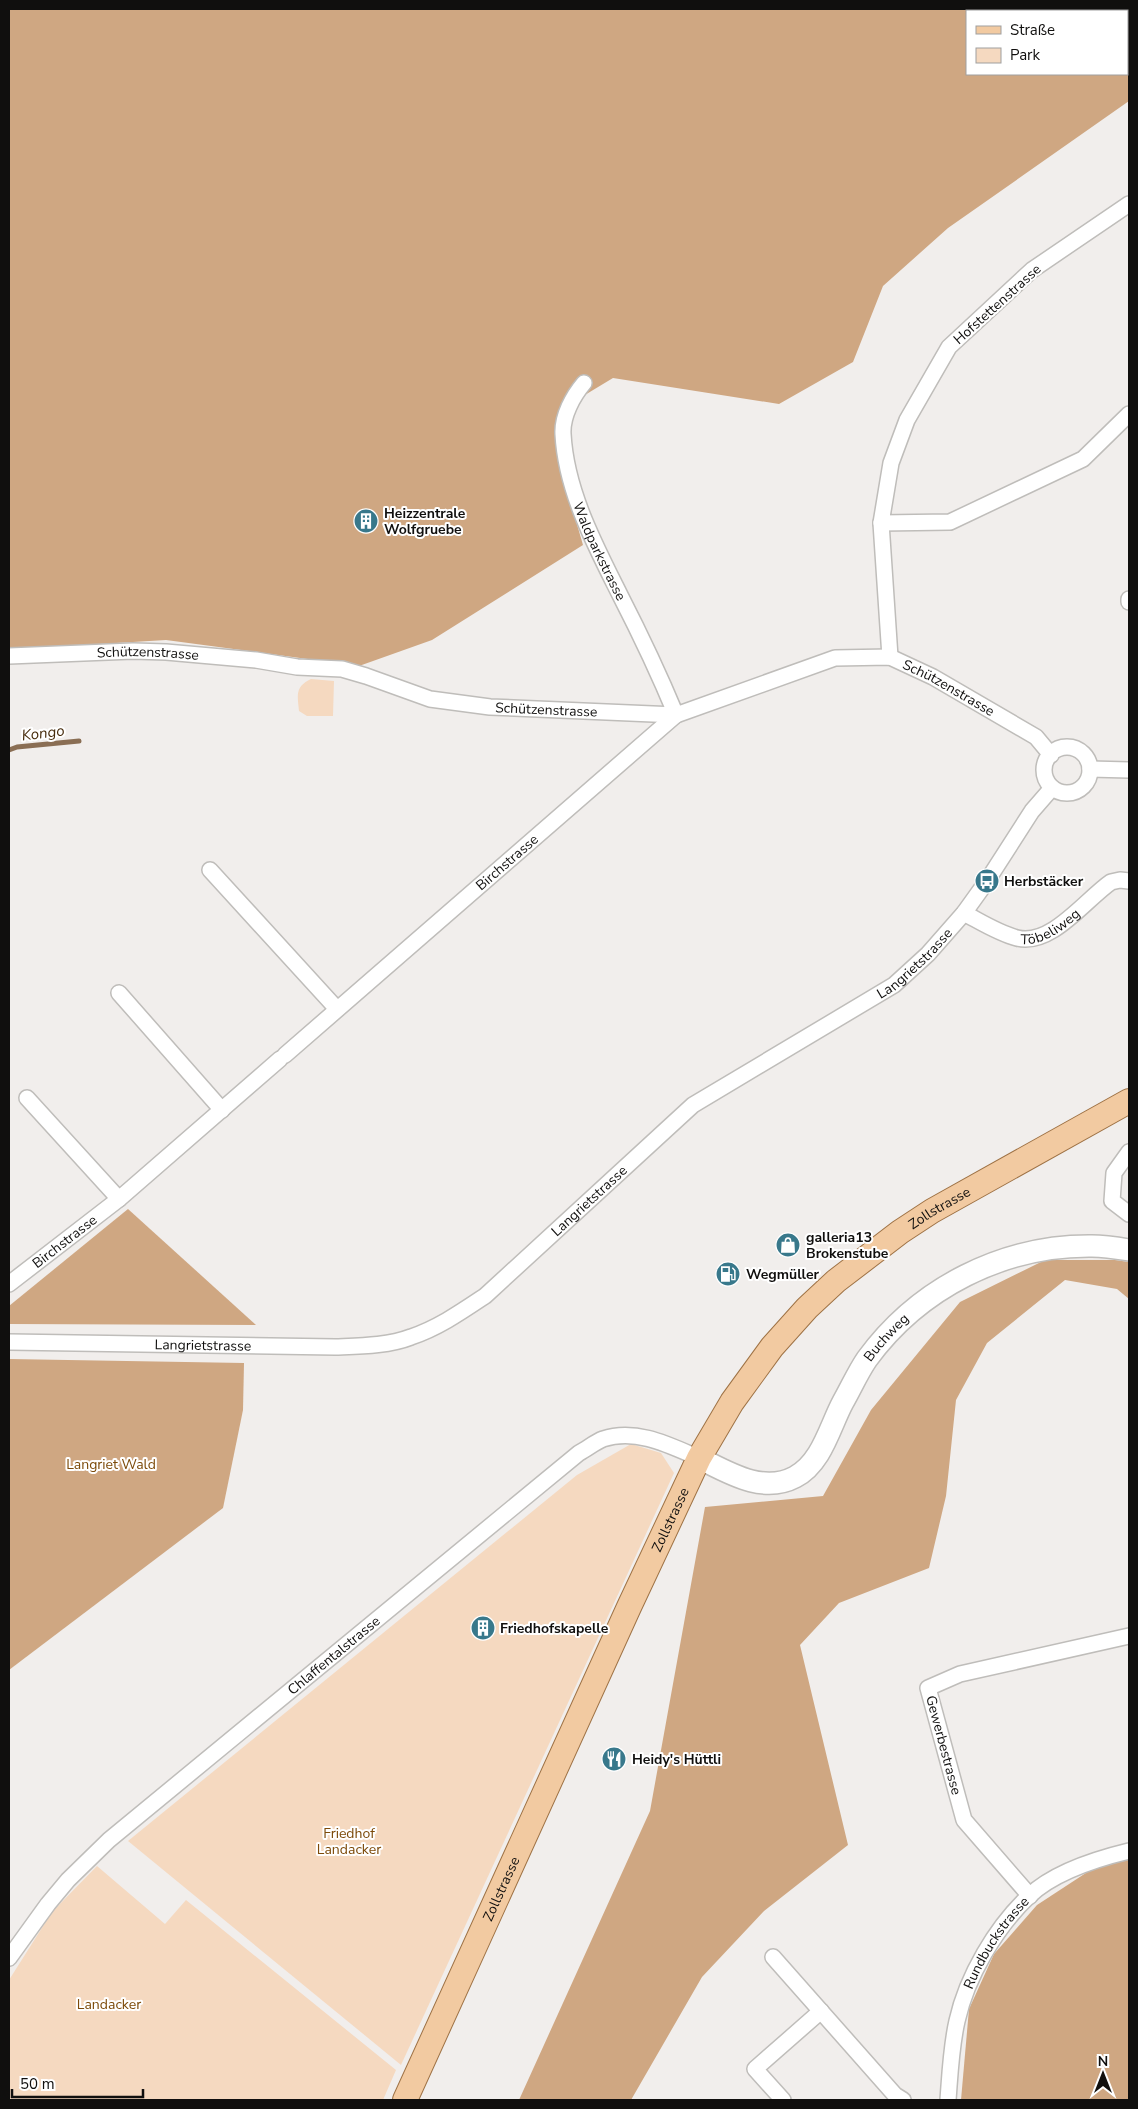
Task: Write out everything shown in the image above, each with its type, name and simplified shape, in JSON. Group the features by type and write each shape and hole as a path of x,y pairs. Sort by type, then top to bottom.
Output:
{"main road":[{"name":"Zollstrasse","path":"405,2100 629,1606 699,1458 732,1402 772,1346 807,1308 836,1281 900,1232 932,1211 1129,1101"}],"street":[{"name":"Hofstettenstrasse","path":"890,657 881,523 891,463 907,420 950,347 1032,270 1129,204"},
{"name":"Waldparkstrasse","path":"584,383 573,396 563,432 568,467 579,506 595,544 640,634 676,715"},
{"path":"881,523 950,522 1083,458 1129,414"},
{"name":"Schützenstrasse","path":"9,656 133,651 166,652 256,660 297,667 342,670 366,676 430,699 490,707 676,715 834,658 890,657 933,677 1036,737 1051,754"},
{"name":"Birchstrasse","path":"9,1284 120,1199 676,715"},
{"path":"1064,748 1072,748 1084,755 1090,769 1089,777 1080,789 1066,793 1052,788 1045,775 1045,768 1051,754 1064,748"},
{"path":"1090,769 1129,770"},
{"name":"Langrietstrasse","path":"9,1342 353,1346 410,1338 450,1319 485,1296 693,1105 894,985 943,939 964,913 987,882 1032,812 1052,788"},
{"path":"210,870 337,1009"},
{"name":"Töbeliweg","path":"964,913 989,927 1018,939 1033,938 1047,934 1064,922 1110,882 1129,881"},
{"path":"119,993 222,1110"},
{"path":"27,1098 120,1199"},
{"path":"1129,1152 1114,1173 1112,1201 1129,1214"},
{"name":"Buchweg","path":"699,1458 736,1476 755,1482 768,1484 782,1482 797,1476 821,1450 840,1408 866,1359 908,1313 952,1281 1004,1259 1051,1249 1092,1246 1129,1250"},
{"name":"Chlaffentalstrasse","path":"9,1958 68,1880 109,1840 579,1453 602,1440 622,1435 638,1435 673,1446 699,1458"},
{"name":"Gewerbestrasse","path":"1030,1896 964,1820 928,1688 960,1674 1129,1636"},
{"name":"Rundbuckstrasse","path":"948,2100 957,2020 974,1970 1009,1919 1030,1896 1064,1874 1086,1864 1129,1851"},
{"path":"773,1956 895,2095 903,2100"},
{"path":"783,2100 756,2069 821,2010"}],"green space":[{"path":"9,9 1129,9 1129,101 948,228 883,286 853,362 779,404 613,378 560,410 558,459 583,545 432,640 359,666 166,640 50,647 9,647"},
{"path":"311,679 334,681 333,716 307,716 299,711 299,689"},
{"path":"128,1209 256,1325 9,1324 9,1306"},
{"path":"1045,1260 1115,1260 1129,1262 1129,1299 1117,1289 1065,1280 987,1343 956,1400 946,1496 929,1568 839,1603 800,1645 848,1845 764,1911 702,1977 631,2100 519,2100 650,1811 705,1507 823,1496 871,1410 960,1302"},
{"name":"Langriet Wald","path":"9,1359 244,1363 243,1410 223,1508 9,1670"},
{"name":"Friedhof Landacker","path":"631,1444 661,1453 674,1473 401,2065 128,1841 577,1475"},
{"path":"1129,1856 1129,2100 961,2100 969,2009 994,1954 1037,1905 1092,1869"},
{"name":"Landacker","path":"97,1866 165,1924 186,1900 396,2070 383,2100 9,2100 9,1980 52,1912"}],"waterway":[{"name":"Kongo","path":"9,750 17,747 79,741"}],"place":[{"name":"Heizzentrale Wolfgruebe","path":"366,521"},
{"name":"Herbstäcker","path":"987,881"},
{"name":"galleria13 Brokenstube","path":"788,1245"},
{"name":"Wegmüller","path":"728,1274"},
{"name":"Friedhofskapelle","path":"483,1628"},
{"name":"Heidy's Hüttli","path":"614,1759"}]}
